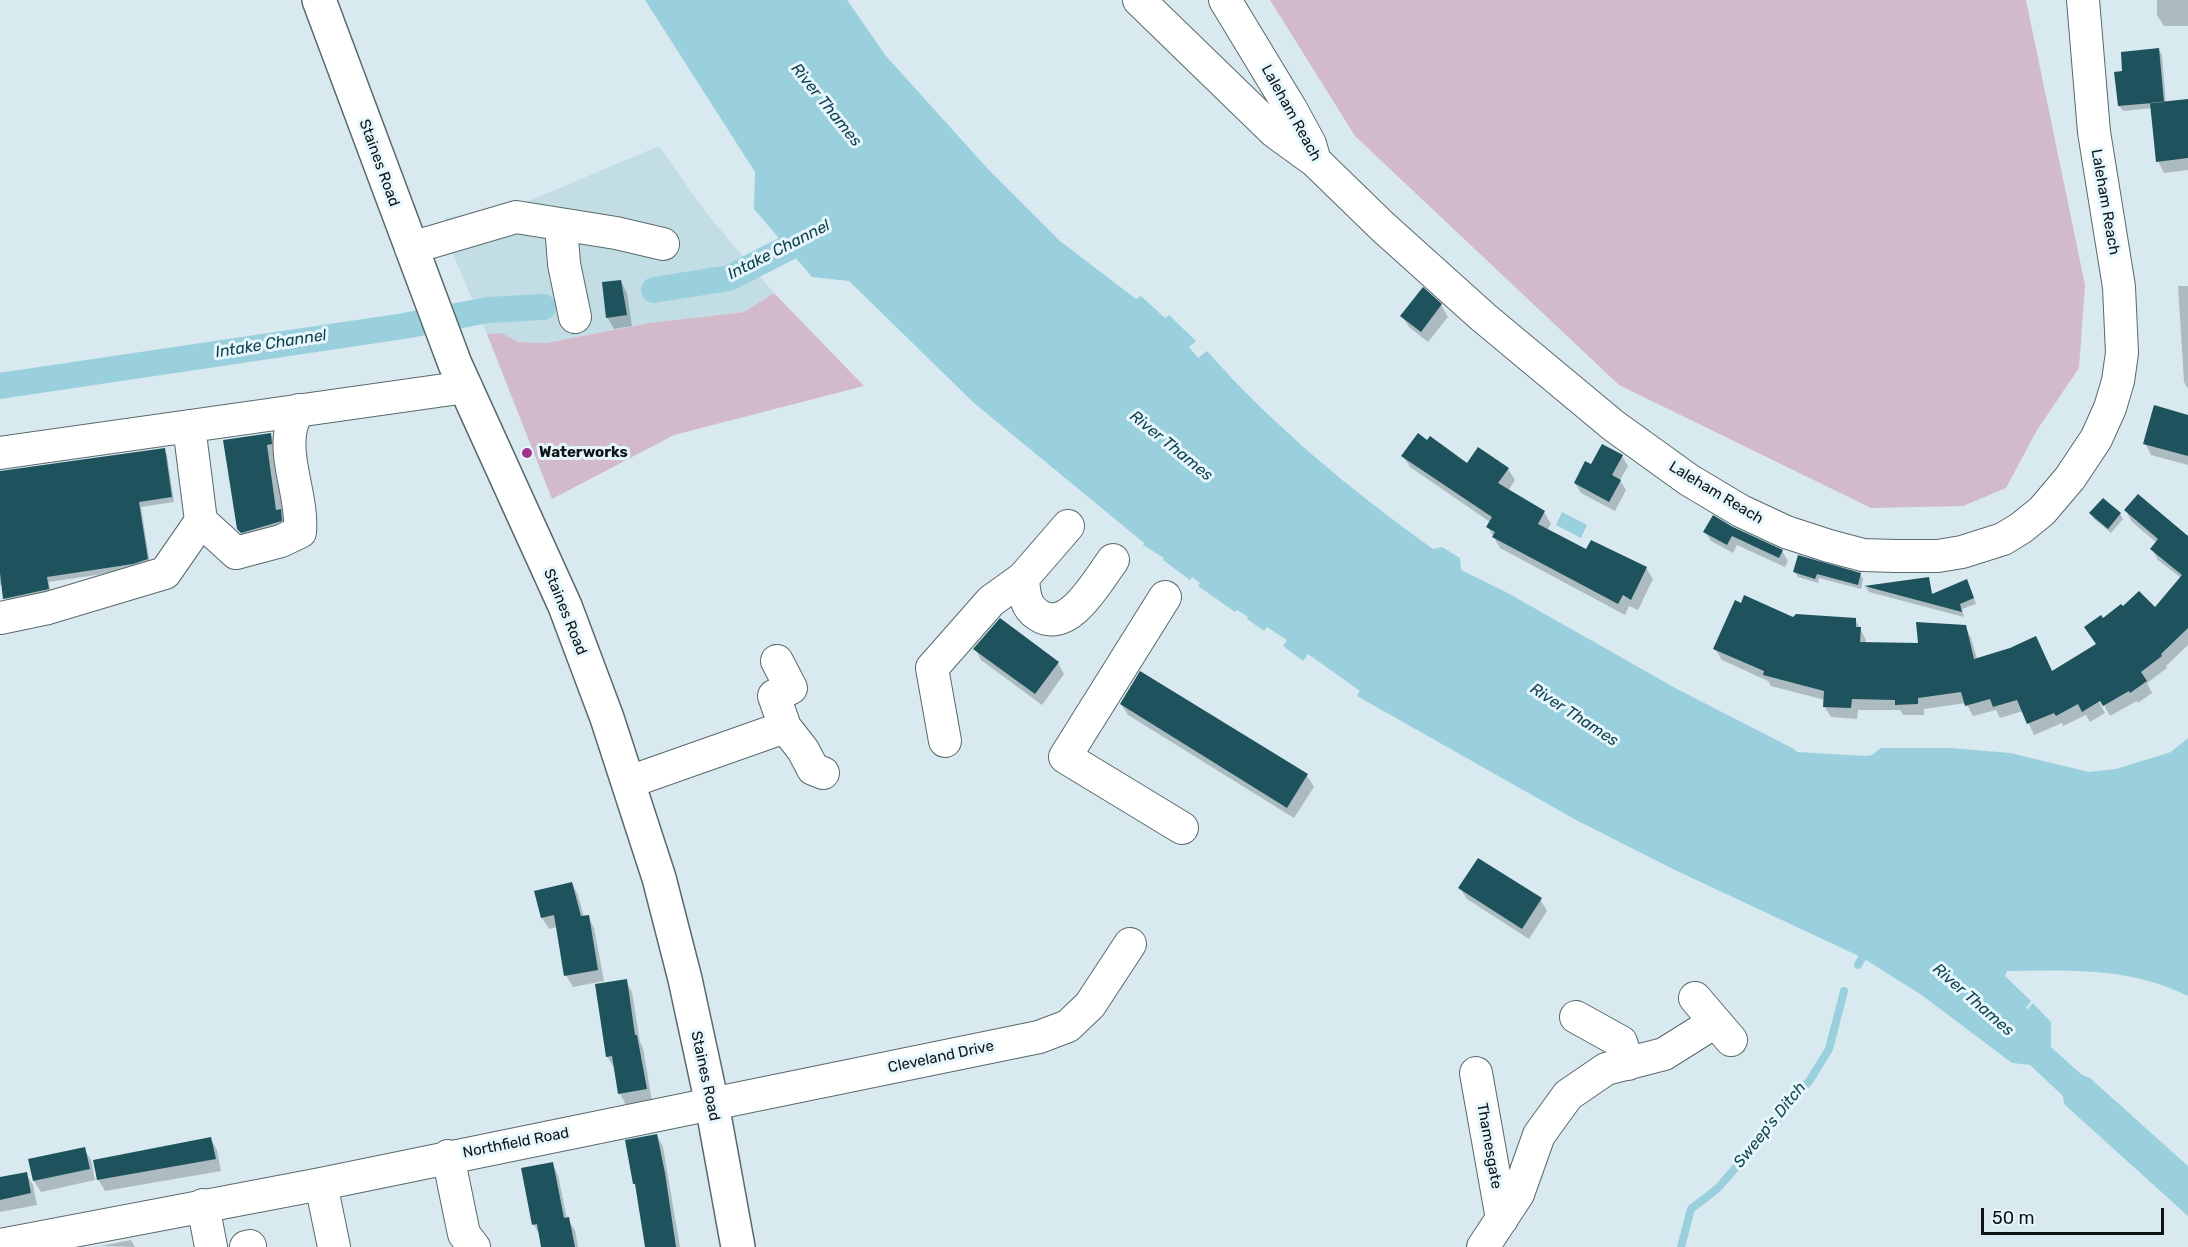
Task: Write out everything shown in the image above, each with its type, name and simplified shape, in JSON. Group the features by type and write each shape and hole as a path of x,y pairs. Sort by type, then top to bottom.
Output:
{"main road":[{"name":"Staines Road","path":"319,0 415,259 461,375 565,606 629,782 659,878 685,980 712,1104 738,1247"}],"street":[{"path":"1139,0 1275,132 1316,161"},
{"name":"Laleham Reach","path":"1225,0 1291,109 1310,144 1316,161 1483,317 1614,426 1689,480 1741,511 1786,532 1863,555 1896,556 1938,556 1962,552 2003,539 2021,528 2042,511 2070,478 2096,438 2110,408 2118,381 2122,353 2119,286 2094,132 2083,0"},
{"path":"415,259 454,234 516,218 616,233 663,244"},
{"path":"561,225 564,264 575,317"},
{"path":"0,453 299,410 461,375"},
{"path":"189,426 201,520 236,553 281,541 300,532 302,517 290,447 291,427 299,410"},
{"path":"0,618 48,608 165,573 201,520"},
{"path":"945,741 932,668 991,601 1023,578 1068,526"},
{"path":"1023,578 1024,595 1030,610 1047,621 1059,621 1077,608 1113,560"},
{"path":"1164,597 1065,757 1182,828"},
{"path":"777,661 791,688 774,696 785,727 803,750 813,769 823,773"},
{"path":"629,782 785,727"},
{"name":"Cleveland Drive","path":"712,1104 1039,1037 1068,1026 1090,1005 1130,944"},
{"name":"Thamesgate","path":"1483,1247 1518,1194 1539,1135 1569,1095 1606,1069 1664,1054 1723,1031 1695,998"},
{"path":"1576,1017 1621,1042 1628,1064"},
{"name":"Thamesgate","path":"1476,1073 1502,1220"},
{"name":"Northfield Road","path":"0,1245 77,1238 203,1205 321,1184 448,1156 712,1104"},
{"path":"448,1156 464,1234 474,1247"},
{"path":"321,1184 334,1247"},
{"path":"203,1205 211,1247"}],"shaded area":[{"path":"1270,0 2026,0 2085,285 2079,368 2037,430 2006,488 1963,506 1871,508 1619,385 1355,136"},
{"path":"659,146 707,214 774,293 744,312 650,323 546,343 518,342 502,333 487,334 452,252 454,234 445,218 517,206"},
{"path":"774,293 864,386 674,435 552,499 487,334 502,333 518,342 546,343 650,323 744,312"}],"water":[{"name":"River Thames","path":"645,0 847,0 886,56 988,169 1060,241 1136,299 1141,296 1165,318 1169,315 1196,341 1189,347 1198,358 1207,351 1232,379 1286,431 1343,481 1433,549 1442,547 1460,558 1461,570 1506,592 1677,689 1797,752 1866,756 1872,755 1881,748 1950,748 2010,753 2089,772 2116,769 2171,752 2188,738 2188,996 2144,980 2099,972 2007,971 2005,976 2031,1001 2026,1008 2028,1009 2033,1003 2051,1022 2051,1047 2082,1075 2090,1078 2188,1166 2188,1216 2064,1104 2063,1096 2030,1065 2012,1063 1923,996 1863,958 1675,870 1576,820 1357,696 1360,691 1308,654 1303,661 1283,646 1287,640 1267,627 1264,631 1247,619 1248,617 1237,610 1235,612 1198,586 1200,583 1192,577 1190,580 1163,560 1164,558 1143,545 1144,543 974,403 849,281 812,277 754,209 755,172"},
{"path":"1562,512 1587,525 1581,538 1556,525"}],"building":[{"path":"2159,48 2164,102 2118,106 2114,72 2122,71 2121,52"},
{"path":"2188,99 2188,158 2156,162 2150,103"},
{"path":"621,280 627,315 606,318 602,282"},
{"path":"1423,287 1442,304 1421,332 1400,316"},
{"path":"2154,405 2188,415 2188,456 2143,444"},
{"path":"271,433 272,444 267,445 276,510 281,509 282,521 241,533 237,529 223,440"},
{"path":"1418,433 1427,440 1430,436 1467,463 1478,447 1509,468 1498,483 1545,511 1538,524 1586,549 1591,540 1647,567 1631,600 1623,595 1618,604 1492,537 1495,532 1486,527 1492,517 1401,456"},
{"path":"1602,444 1623,455 1612,475 1621,480 1609,502 1574,483 1585,461 1591,464"},
{"path":"165,448 172,497 139,502 148,559 133,564 47,577 49,589 3,599 0,573 0,471"},
{"path":"2138,494 2188,536 2188,628 2161,654 2162,656 2141,672 2147,681 2130,693 2129,691 2103,706 2100,701 2082,712 2078,704 2056,716 2054,713 2027,724 2017,700 1993,707 1990,699 1965,706 1961,692 1918,698 1918,704 1895,705 1895,700 1852,699 1851,708 1823,707 1824,691 1763,675 1764,671 1713,649 1735,600 1741,603 1744,595 1793,617 1796,614 1856,618 1856,627 1861,627 1860,642 1918,643 1916,622 1966,625 1974,659 2010,648 2036,636 2052,671 2096,644 2084,627 2101,615 2103,618 2121,604 2123,606 2139,591 2155,607 2182,575 2150,549 2158,539 2124,510"},
{"path":"2103,498 2121,513 2108,529 2089,513"},
{"path":"1713,515 1783,550 1779,558 1732,536 1727,545 1703,532"},
{"path":"1798,555 1861,573 1858,585 1817,574 1815,579 1793,572"},
{"path":"1929,577 1932,594 1967,579 1974,598 1960,604 1962,612 1864,586"},
{"path":"1000,618 1059,662 1035,694 973,649"},
{"path":"1140,671 1308,774 1287,808 1120,704"},
{"path":"1478,858 1542,898 1522,929 1458,888"},
{"path":"572,882 581,916 589,915 598,970 564,976 554,915 541,918 534,891"},
{"path":"627,979 635,1035 637,1035 647,1089 618,1094 612,1056 606,1057 595,984"},
{"path":"657,1134 676,1247 645,1247 625,1140"},
{"path":"211,1137 216,1159 97,1180 93,1160"},
{"path":"85,1147 90,1169 33,1181 28,1159"},
{"path":"553,1162 564,1218 569,1217 575,1247 541,1247 537,1224 532,1225 521,1168"},
{"path":"27,1172 31,1193 0,1200 0,1177"}],"waterway":[{"name":"Intake Channel","path":"654,290 729,278 819,232"},
{"name":"Intake Channel","path":"0,386 404,326 488,310 543,307"},
{"name":"Sweep's Ditch","path":"1858,965 1866,951"},
{"name":"Sweep's Ditch","path":"1681,1247 1691,1209 1718,1188 1810,1080 1829,1049 1844,991"}],"place":[{"name":"Waterworks","path":"527,453"}]}
